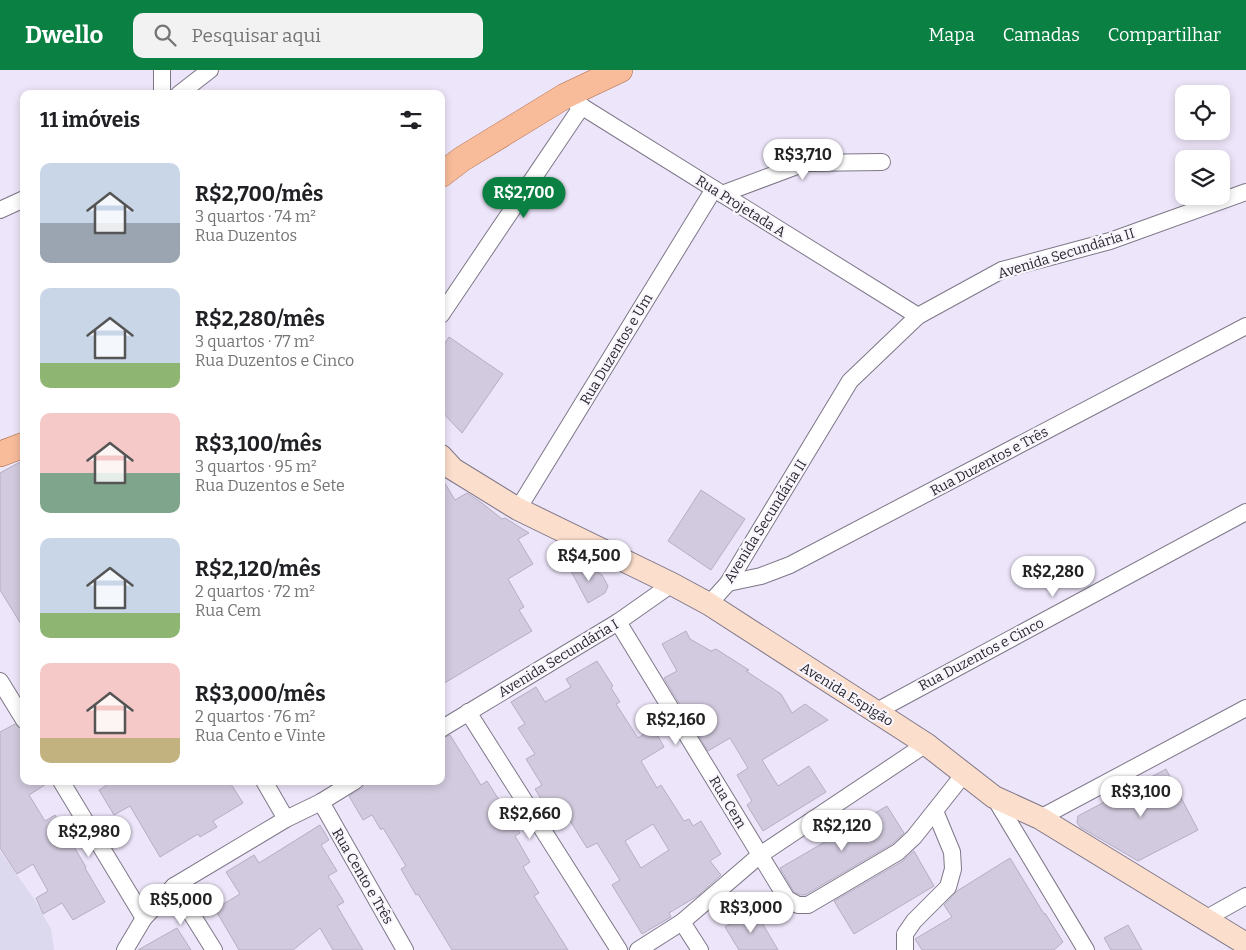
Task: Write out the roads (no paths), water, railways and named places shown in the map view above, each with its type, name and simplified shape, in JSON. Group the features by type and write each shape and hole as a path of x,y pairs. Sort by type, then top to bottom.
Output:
{"main road":[{"path":"445,172 462,159 573,101 620,70"},
{"path":"0,454 20,446"}],"street":[{"path":"162,70 162,90"},
{"path":"184,90 210,70"},
{"path":"445,309 573,101"},
{"name":"Rua Projetada A","path":"573,101 918,316"},
{"path":"718,191 805,163 882,162"},
{"name":"Rua Duzentos e Um","path":"518,509 718,191"},
{"name":"Avenida Secundária II","path":"709,604 728,583 850,381 918,316 1002,270 1110,241 1246,192"},
{"path":"0,210 20,202"},
{"name":"Rua Duzentos e Três","path":"728,583 761,576 790,566 1246,326"},
{"name":"Avenida Espigão","path":"445,460 454,469 518,509 709,604 926,744 994,797 1040,818 1246,944"},
{"name":"Rua Duzentos e Cinco","path":"875,712 1246,512"},
{"name":"Avenida Secundária I","path":"445,726 618,622 672,584"},
{"name":"Rua Cem","path":"618,622 787,899 798,905 808,906 898,852 914,837 964,774"},
{"path":"0,681 20,714"},
{"path":"1040,818 1246,708"},
{"path":"468,712 619,950"},
{"path":"638,950 682,922 760,855 926,744"},
{"path":"63,785 144,918"},
{"path":"266,785 286,819"},
{"path":"126,950 144,918 174,886 286,819 321,802 349,785"},
{"path":"994,797 1086,950"},
{"name":"Rua Cento e Três","path":"321,802 405,950"},
{"path":"905,950 905,934 914,921 948,887 953,869 952,852 934,811"},
{"path":"174,886 214,950"},
{"path":"1205,918 1246,896"},
{"path":"682,922 700,950"}]}
